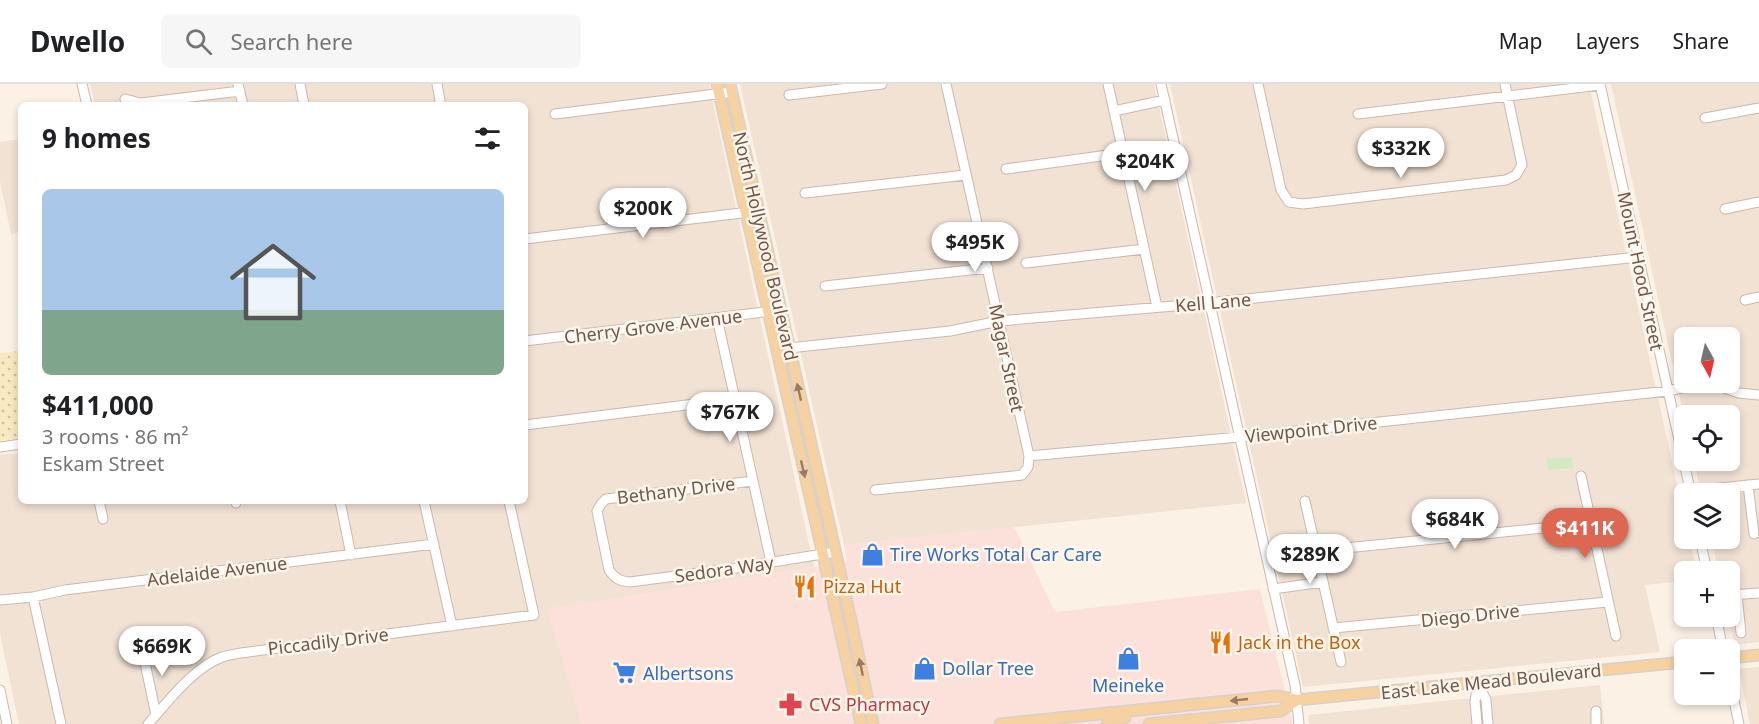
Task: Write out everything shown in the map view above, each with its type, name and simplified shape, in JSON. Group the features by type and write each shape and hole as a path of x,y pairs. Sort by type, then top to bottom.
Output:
{"main road":[{"name":"North Hollywood Boulevard","path":"731,88 873,724"},
{"name":"North Hollywood Boulevard","path":"718,89 861,724"},
{"path":"841,636 854,634"},
{"path":"1740,657 1759,655"},
{"name":"East Lake Mead Boulevard","path":"1000,724 1057,721 1278,696 1297,700 1674,663"},
{"name":"East Lake Mead Boulevard","path":"1149,724 1281,711 1297,700"},
{"path":"1107,724 1115,719 1128,717 1133,711"}],"street":[{"path":"82,84 86,102"},
{"path":"300,84 303,102"},
{"path":"437,84 440,102"},
{"path":"789,95 882,84"},
{"name":"Magar Street","path":"946,84 1029,456"},
{"path":"1108,84 1157,307"},
{"path":"1161,84 1295,685 1299,724"},
{"path":"1258,84 1281,190 1289,202 1303,204 1506,180 1516,175 1522,165 1505,84"},
{"path":"1358,114 1600,84"},
{"name":"Mount Hood Street","path":"1600,84 1688,483"},
{"path":"148,102 239,88"},
{"path":"555,114 731,88"},
{"path":"125,99 137,102"},
{"path":"1114,111 1165,100"},
{"path":"1705,118 1759,108"},
{"path":"1006,168 1123,153"},
{"path":"805,193 966,175"},
{"path":"1725,209 1759,202"},
{"path":"528,239 758,212"},
{"path":"1026,263 1144,249"},
{"name":"Kell Lane","path":"789,348 950,331 999,321 1209,303 1638,257"},
{"path":"825,286 988,268"},
{"path":"1745,300 1759,297"},
{"name":"Cherry Grove Avenue","path":"528,341 780,310"},
{"path":"717,318 771,562"},
{"name":"Viewpoint Drive","path":"1029,456 1668,391 1696,385 1759,395"},
{"path":"528,425 735,399"},
{"path":"0,447 18,444"},
{"path":"875,490 1022,475 1028,467 1029,456"},
{"path":"1581,476 1616,636"},
{"name":"Bethany Drive","path":"614,577 609,570 597,511 606,499 753,480"},
{"path":"1740,486 1759,484"},
{"path":"1748,485 1754,534"},
{"path":"1305,501 1341,662"},
{"path":"100,504 103,519"},
{"path":"341,504 351,555"},
{"path":"425,504 452,626"},
{"name":"Piccadily Drive","path":"148,724 193,676 221,658 241,653 534,615 511,504"},
{"path":"1316,551 1592,523"},
{"name":"Adelaide Avenue","path":"0,600 434,544"},
{"name":"Sedora Way","path":"614,577 621,582 630,582 835,552"},
{"path":"1273,589 1323,582"},
{"path":"1740,594 1759,593"},
{"path":"33,597 61,724"},
{"name":"Diego Drive","path":"1333,628 1608,602"},
{"path":"1740,627 1741,633"},
{"path":"141,644 156,715"},
{"path":"1477,724 1475,701 1478,682"},
{"path":"1478,682 1486,700 1488,724"},
{"path":"0,690 8,724"},
{"path":"1735,705 1739,724"},
{"path":"1596,711 1596,724"}],"shaded area":[{"path":"90,84 709,84 814,567 548,609 582,724 19,724 0,634 0,455 18,453 18,504 528,504 528,102 94,102"},
{"path":"740,84 1154,84 1246,503 844,545"},
{"path":"1170,84 1589,84 1677,483 1674,483 1674,549 1692,549 1694,561 1674,561 1674,582 1645,585 1660,652 1303,687"},
{"path":"1611,84 1759,84 1759,642 1740,644 1740,639 1734,639 1731,627 1740,627 1740,561 1716,561 1714,549 1740,549 1740,483 1699,483 1696,471 1740,471 1740,405 1681,405 1679,393 1740,393 1740,327 1674,327 1674,371"},
{"path":"18,139 18,233 11,234 0,181 0,142"},
{"path":"1014,527 1055,612 1260,589 1293,724 582,724 547,609 847,562 844,545"},
{"path":"1759,667 1759,724 1750,724 1740,669"},
{"path":"1600,685 1604,724 1309,724 1308,715"}],"sand":[{"path":"18,351 18,438 0,441 0,353"}],"green space":[{"path":"1572,457 1573,468 1548,470 1547,459"}],"place":[{"name":"Tire Works Total Car Care","path":"872,554"},
{"name":"Pizza Hut","path":"805,586"},
{"name":"Jack in the Box","path":"1220,642"},
{"name":"Meineke","path":"1128,659"},
{"name":"Dollar Tree","path":"924,668"},
{"name":"Albertsons","path":"625,673"},
{"name":"CVS Pharmacy","path":"791,704"}]}
